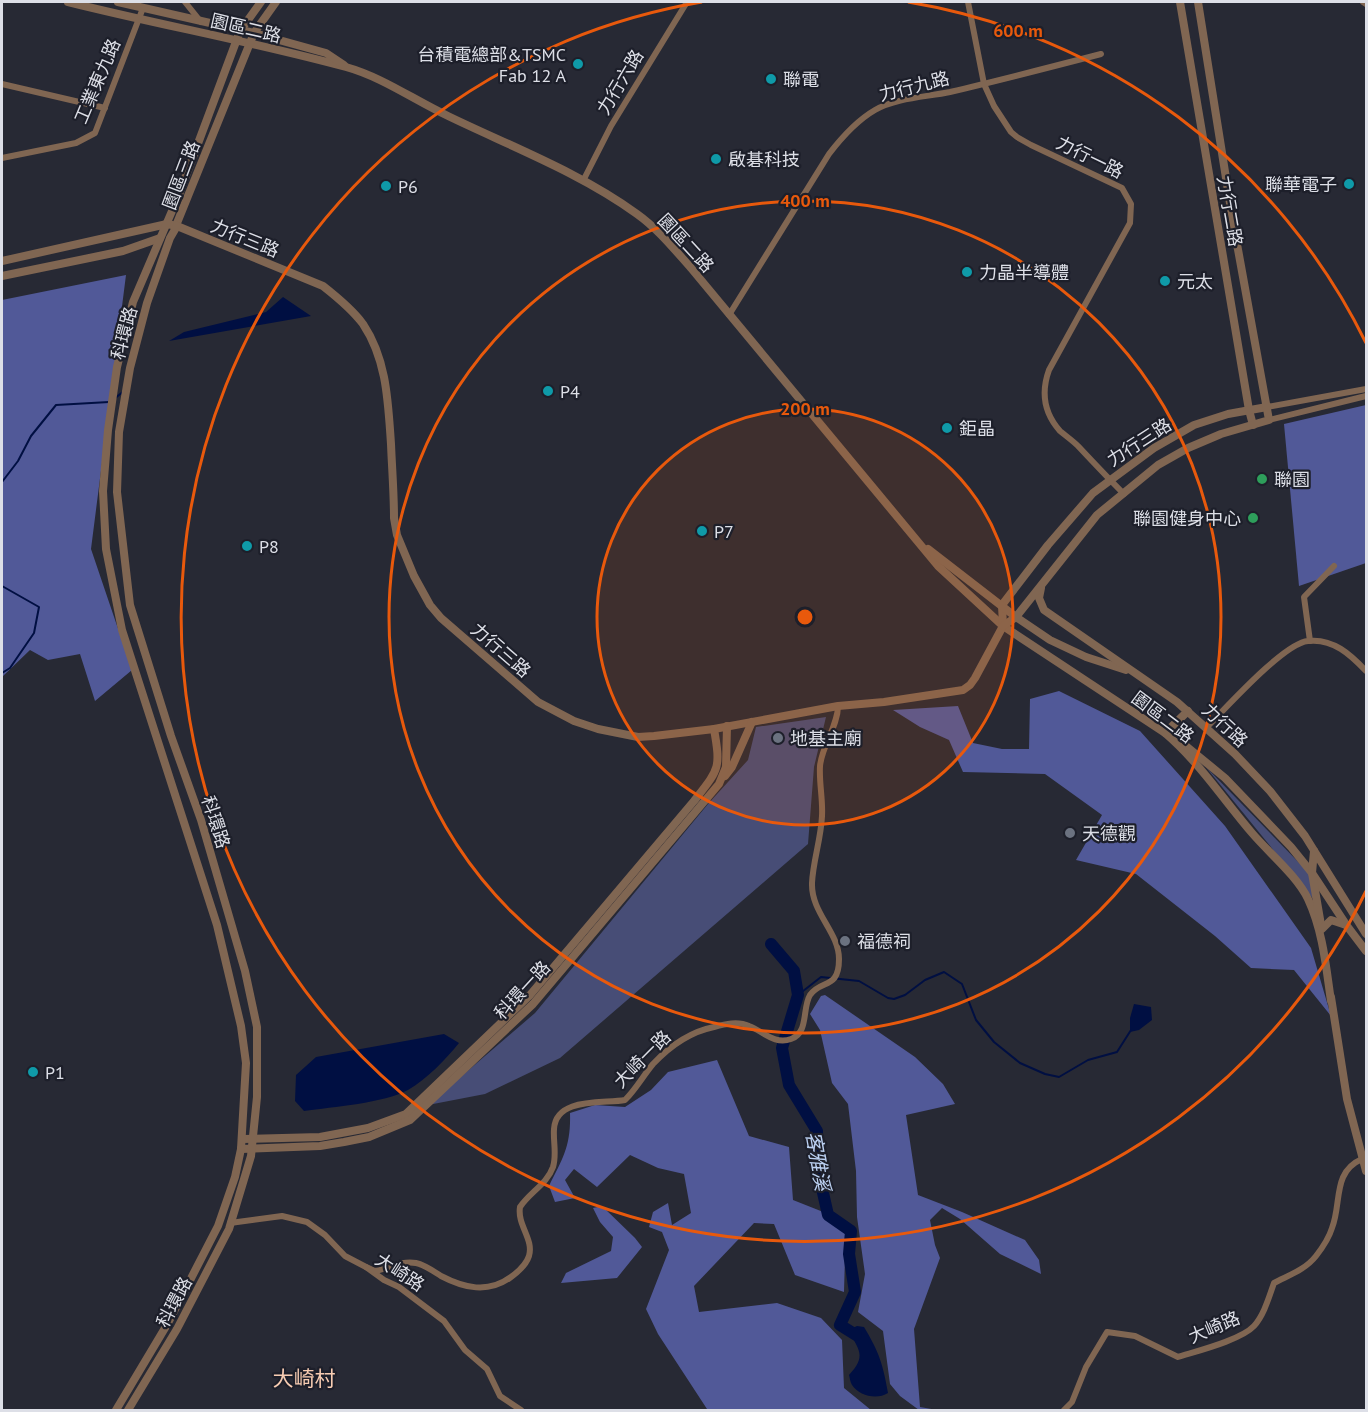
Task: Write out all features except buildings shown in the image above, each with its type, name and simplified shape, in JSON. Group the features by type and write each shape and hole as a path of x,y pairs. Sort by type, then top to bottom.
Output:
{"street":[{"name":"園區二路","path":"68,2 237,40 347,68 384,83 583,181 637,214 661,235 691,268 938,566 1003,626 1165,733 1186,751 1251,832 1294,878 1307,897 1320,934 1347,1099 1366,1171"},
{"name":"園區二路","path":"118,2 254,33 326,53 347,68"},
{"path":"184,2 201,22"},
{"name":"園區三路","path":"2,261 154,225 167,224 240,30 261,2"},
{"name":"園區三路","path":"177,226 249,43 276,2"},
{"name":"力行六路","path":"583,181 611,126 687,2"},
{"name":"力行一路","path":"968,2 984,84 994,106 1017,137 1122,188 1131,204 1130,223 1049,370 1044,384 1044,402 1050,417 1124,494"},
{"name":"力行二路","path":"1180,2 1253,425"},
{"name":"力行二路","path":"1198,2 1233,222 1269,420"},
{"name":"工業東九路","path":"2,158 76,143 95,133 143,8"},
{"name":"力行九路","path":"729,315 829,154 844,134 862,118 877,109 1101,54"},
{"path":"2,84 105,108"},
{"name":"力行三路","path":"167,224 177,226 323,286 363,324 379,355 385,373 397,535 422,591 441,618 538,702 574,721 598,729 638,737 714,729 838,706 884,702 963,690 970,685 1003,626 1016,617 1097,515 1158,465 1188,448 1221,434 1366,396"},
{"name":"科環路","path":"128,1410 177,1329 218,1252 230,1223 254,1144 258,1064 257,1027 232,921 130,605 117,492 119,432 130,368 167,224"},
{"name":"科環路","path":"116,1410 168,1323 218,1226 235,1177 241,1149 246,1063 230,972 122,630 106,549 103,490 108,430 117,367 133,302 164,238 177,226"},
{"name":"力行三路","path":"164,238 191,233"},
{"path":"2,276 164,238"},
{"path":"142,245 150,247 152,260"},
{"name":"力行三路","path":"1002,605 1048,545 1093,493 1154,448 1194,425 1228,414 1366,388"},
{"name":"園區二路","path":"920,543 1016,617 1050,640 1086,657 1136,673"},
{"path":"1310,641 1304,597 1334,566"},
{"name":"力行路","path":"1048,576 1039,592 1044,610 1136,673 1207,727 1270,791 1305,836 1366,934"},
{"path":"1002,605 1003,626"},
{"path":"1207,727 1288,649 1310,641 1334,644 1352,656 1366,671"},
{"name":"大崎一路","path":"366,1267 375,1271 403,1263 413,1263 471,1288 501,1284 516,1273 528,1259 530,1251 520,1220 520,1207 542,1184 553,1167 554,1125 561,1113 574,1106 626,1100 652,1065 675,1043 704,1029 740,1023 752,1026 764,1035 779,1040 792,1039 802,1028 810,995 820,987 831,983 835,978 839,960 835,941 818,910 812,882 822,817 820,766 838,715 838,706"},
{"path":"1188,711 1165,733 1199,755 1225,778 1291,847 1312,873 1366,951"},
{"name":"科環一路","path":"242,1139 254,1144 320,1146 369,1137 410,1120 533,1004 722,780 732,767 752,722"},
{"path":"722,780 727,754 727,726"},
{"name":"科環一路","path":"241,1149 254,1144 320,1137 368,1128 406,1114 530,995 694,801 715,772 718,764 714,729"},
{"name":"園區二路","path":"1314,850 1312,873 1331,1001"},
{"path":"1322,929 1331,920 1347,926"},
{"name":"大崎路","path":"1064,1410 1072,1402 1086,1367 1107,1332 1135,1336 1178,1357 1228,1340 1245,1333 1254,1326 1267,1303 1274,1283 1303,1269 1316,1257 1333,1226 1340,1182 1352,1166 1362,1159"},
{"name":"大崎路","path":"230,1223 282,1216 307,1222 325,1235 345,1256 399,1287 444,1321 465,1350 487,1369 500,1396 521,1410"}],"shaded area":[{"path":"126,275 91,549 132,670 95,701 80,654 48,660 30,650 2,677 2,300"},
{"path":"283,297 311,316 169,341 184,332 266,312"},
{"path":"1366,405 1366,563 1299,586 1284,424"},
{"path":"1059,691 1140,731 1225,826 1311,948 1331,1016 1294,970 1251,968 1215,936 1136,874 1076,860 1102,815 1045,774 963,772 949,740 920,727 893,710 958,706 973,743 1002,749 1029,749 1030,699"},
{"path":"826,717 814,767 808,844 560,1058 485,1094 428,1105 535,1013 708,804 748,760 756,727"},
{"path":"1205,766 1309,873 1314,900"},
{"path":"825,995 915,1057 943,1084 955,1104 906,1115 918,1195 1025,1240 1039,1260 1041,1274 1000,1254 960,1219 942,1208 930,1220 940,1258 914,1329 920,1407 937,1410 919,1410 900,1396 890,1384 883,1331 858,1312 865,1274 857,1217 856,1171 848,1104 832,1083 820,1030 810,1014 821,996"},
{"path":"1134,1004 1151,1007 1152,1020 1139,1030 1130,1032 1130,1018"},
{"path":"444,1034 459,1043 436,1068 408,1090 372,1101 304,1111 295,1101 296,1075 316,1057"},
{"path":"717,1060 749,1136 789,1147 793,1200 846,1221 844,1292 795,1275 774,1224 754,1223 694,1286 699,1312 777,1303 821,1318 842,1340 844,1388 871,1410 707,1409 658,1334 646,1309 669,1250 662,1232 649,1227 653,1212 668,1203 672,1225 691,1213 684,1174 658,1168 630,1155 597,1187 574,1169 565,1180 575,1198 555,1202 549,1186 567,1143 570,1113 595,1105 625,1107 651,1090 668,1072"},
{"path":"602,1206 642,1247 617,1278 561,1283 566,1273 611,1251 613,1237 600,1222 593,1208"},
{"path":"857,1326 864,1327 880,1358 888,1393 884,1395 864,1394 855,1389 851,1383 849,1375 858,1363 859,1353 848,1330"}],"waterway":[{"path":"114,399 124,391"},
{"path":"2,482 18,461 31,436 56,405 109,402"},
{"path":"2,586 39,607 34,633 10,668 2,673"},
{"name":"客雅溪","path":"771,944 794,971 798,995 782,1048 789,1085 817,1131 817,1166 828,1215 851,1231 849,1254 855,1292 840,1325 856,1335"},
{"path":"798,995 821,977 859,981 888,998 894,999 905,995 925,980 944,972 962,984 976,1020 994,1042 1020,1063 1045,1074 1059,1077 1088,1060 1117,1052 1131,1030"}],"place":[{"name":"台積電總部&TSMC Fab 12 A","path":"578,64"},
{"name":"聯電","path":"771,79"},
{"name":"啟碁科技","path":"716,159"},
{"name":"聯華電子","path":"1349,184"},
{"name":"P6","path":"386,186"},
{"name":"力晶半導體","path":"967,272"},
{"name":"元太","path":"1165,281"},
{"name":"P4","path":"548,391"},
{"name":"鉅晶","path":"947,428"},
{"name":"聯園","path":"1262,479"},
{"name":"聯園健身中心","path":"1253,518"},
{"name":"P7","path":"702,531"},
{"name":"P8","path":"247,546"},
{"name":"地基主廟","path":"778,738"},
{"name":"天德觀","path":"1070,833"},
{"name":"福德祠","path":"845,941"},
{"name":"P1","path":"33,1072"}],"district":[{"name":"大崎村","path":"304,1378"}]}
